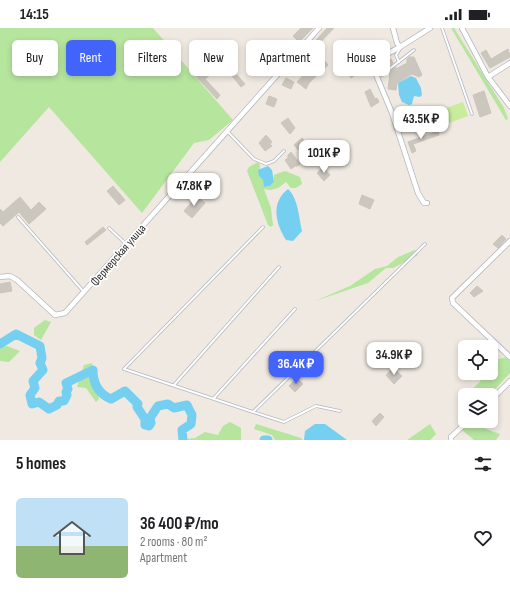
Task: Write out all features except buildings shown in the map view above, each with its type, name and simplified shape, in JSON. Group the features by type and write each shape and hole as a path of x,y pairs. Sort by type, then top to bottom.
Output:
{"street":[{"name":"Фермерская улица","path":"0,277 7,276 14,278 57,316 66,313 319,28"},
{"path":"393,28 397,43 400,47"},
{"path":"427,203 424,203 418,193 392,113 372,64 374,61 430,28"},
{"path":"462,28 488,77 510,106"},
{"path":"488,77 510,64"},
{"path":"510,241 452,298 453,303 510,357"},
{"path":"498,393 510,381"},
{"path":"451,440 451,437 461,428"}],"lane":[{"path":"442,28 472,114"},
{"path":"399,62 396,55 400,47"},
{"path":"390,69 414,50"},
{"path":"227,132 254,159 266,164 274,161 284,151"},
{"path":"18,217 85,293"},
{"path":"263,227 124,369 284,422 316,406 340,411"},
{"path":"109,228 127,245"},
{"path":"253,412 425,244"},
{"path":"174,385 279,267"},
{"path":"214,399 295,309"}],"green space":[{"path":"0,28 153,28 163,40 124,40 124,76 181,76 181,60 189,69 189,76 195,76 233,120 209,140 194,143 142,213 49,107 0,162"},
{"path":"451,28 454,28 504,108 508,119 506,120"},
{"path":"463,102 468,116 449,123 444,109"},
{"path":"441,110 446,125 418,134 413,120"},
{"path":"258,162 260,165 259,176 263,180 265,187 270,186 274,182 274,175 285,171 300,177 302,184 296,188 291,188 286,182 278,188 270,190 264,189 271,208 273,225 271,227 268,225 247,171 249,167"},
{"path":"415,250 418,255 393,268 386,268 368,283 315,301 350,286 375,269 387,266 398,257"},
{"path":"45,320 51,322 41,340 34,335 34,328"},
{"path":"7,346 20,351 9,362 0,361 0,347"},
{"path":"507,357 510,361 510,373 496,388 473,388 481,380 498,380 498,359"},
{"path":"92,363 99,399 96,402 86,388 77,387 84,365"},
{"path":"230,422 241,428 241,440 177,440 195,438 205,432 218,435 223,426"},
{"path":"256,424 301,438 303,440 275,440 272,435 254,429"},
{"path":"430,424 436,434 430,440 407,440"},
{"path":"485,428 500,434 496,440 474,440 461,429"}],"water":[{"path":"411,76 416,78 421,88 422,95 420,97 414,96 412,104 409,105 402,102 399,95 398,83"},
{"path":"268,166 272,170 274,182 270,186 264,187 263,180 259,176 258,170"},
{"path":"288,189 296,203 302,231 293,241 286,240 282,234 276,214 279,201"},
{"path":"315,424 325,424 347,440 304,440 305,431"}],"waterway":[{"path":"0,344 16,334 40,346 42,358 40,363 43,370 33,381 35,388 30,395 32,404 39,402 49,409 57,405 59,401 64,401 67,395 66,392 68,389 66,383 93,370 94,380 100,391 111,399 125,391 138,404 137,407 145,419 145,425 149,426 151,423 150,418 158,406 168,404 174,408 187,405 192,415 191,424 182,430 183,440"}]}
